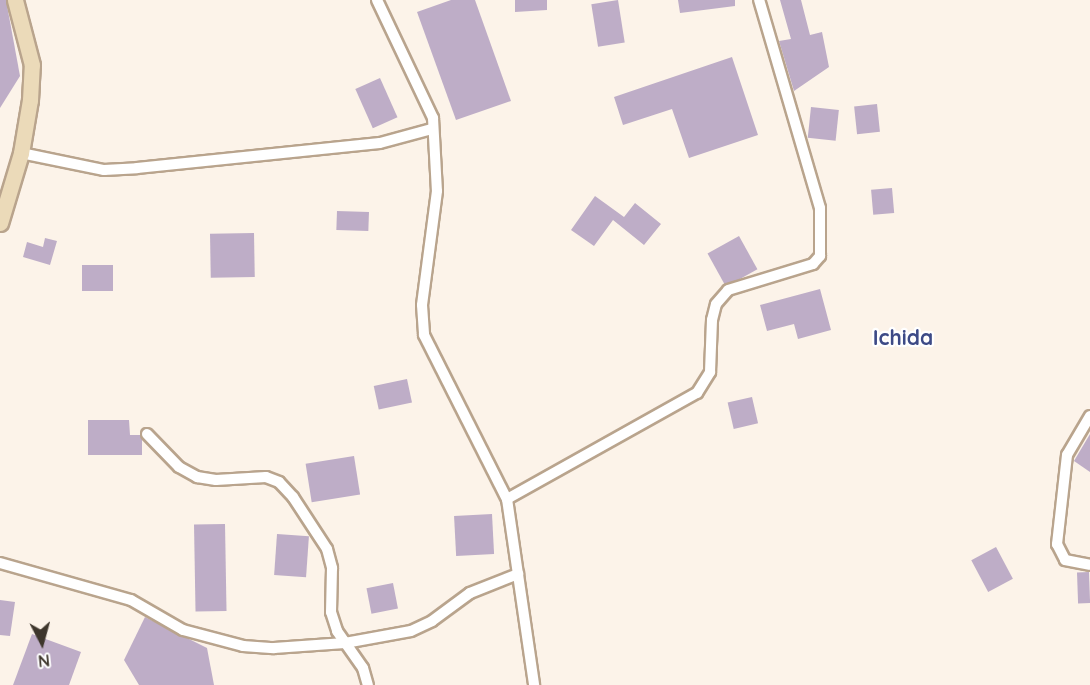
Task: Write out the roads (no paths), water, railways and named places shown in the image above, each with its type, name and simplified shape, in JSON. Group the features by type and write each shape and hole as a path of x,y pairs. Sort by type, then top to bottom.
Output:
{"main road":[{"path":"0,223 21,153 32,65 15,0"}],"street":[{"path":"377,0 430,110 436,191 422,305 423,335 507,499 534,685"},
{"path":"507,499 697,393 710,372 712,320 716,304 728,290 813,264 820,256 820,208 759,0"},
{"path":"21,153 104,170 380,143 432,129"},
{"path":"1090,416 1067,456 1057,544 1065,560 1090,565"},
{"path":"147,434 179,467 197,477 216,480 266,477 279,482 293,497 327,549 332,568 331,612 345,643 363,668 368,685"},
{"path":"0,563 131,600 183,630 243,646 345,643 411,631 432,621 470,593 518,574"}],"district":[{"name":"Ichida","path":"903,337"}]}
